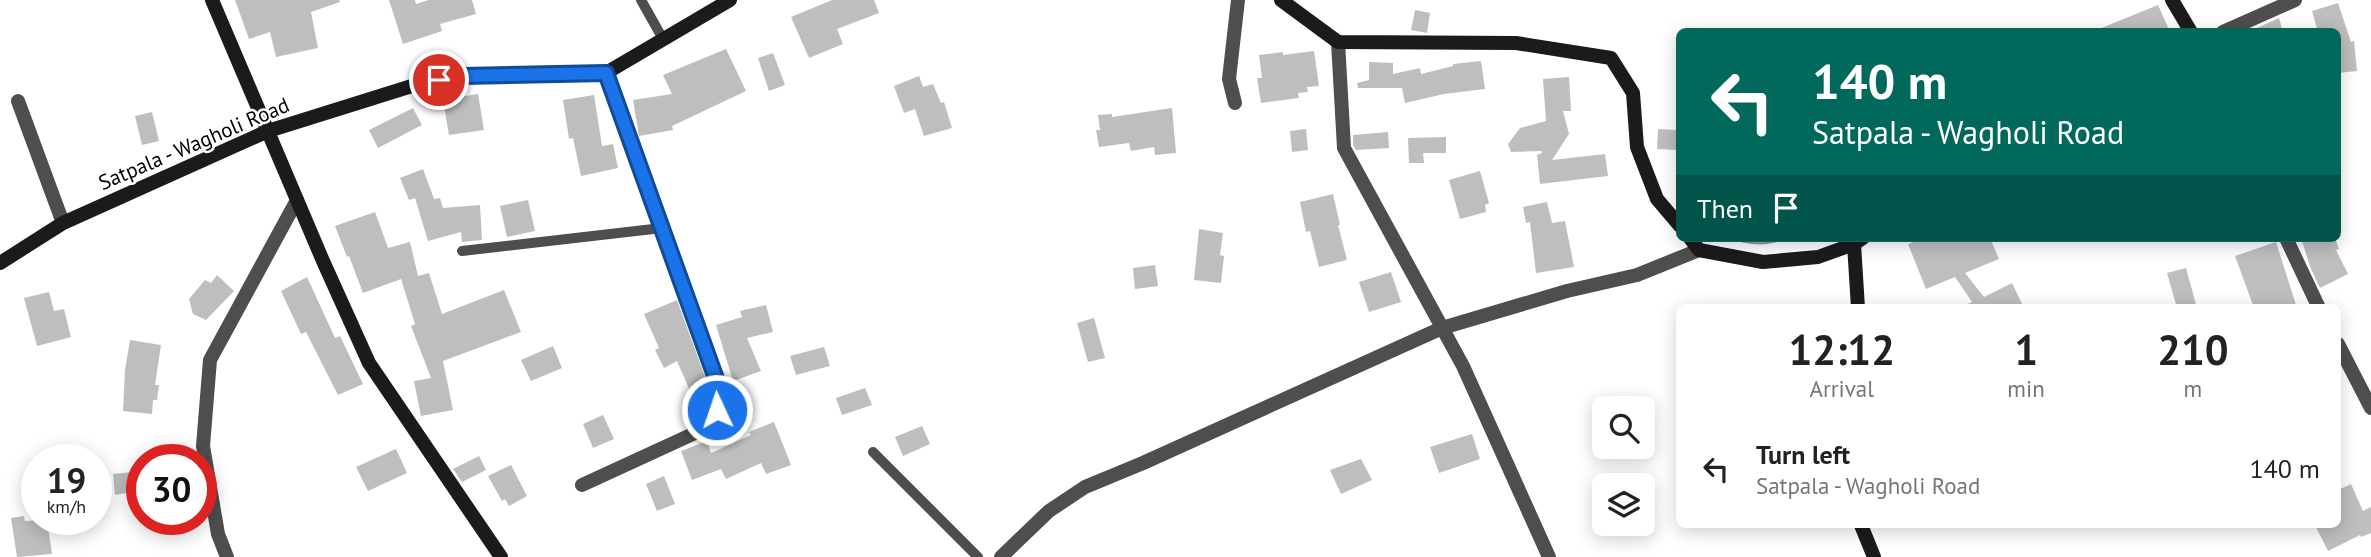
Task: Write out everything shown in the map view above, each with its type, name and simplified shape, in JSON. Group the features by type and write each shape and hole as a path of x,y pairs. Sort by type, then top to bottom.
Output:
{"main road":[{"path":"212,0 369,363 501,557"},
{"name":"Satpala - Wagholi Road","path":"0,263 63,223 268,131 415,85 463,76 606,73 730,0"},
{"path":"1281,0 1338,42 1516,43 1611,58 1633,93 1637,147 1657,198 1676,221"},
{"path":"2172,0 2189,28"},
{"path":"1695,244 1763,262 1818,257 1856,242"},
{"path":"1858,242 1858,304"},
{"path":"1862,528 1874,557"}],"street":[{"path":"1235,103 1228,79 1238,0"},
{"path":"2232,28 2295,0"},
{"path":"1338,42 1344,148 1468,379 1549,557"},
{"path":"582,485 706,428 717,410 719,387 606,73"},
{"path":"18,101 63,223"},
{"path":"227,557 218,534 203,446 210,360 297,200"},
{"path":"2288,242 2317,304"},
{"path":"1001,557 1049,511 1085,486 1143,463 1442,328 1567,291 1637,275 1695,244"},
{"path":"2341,350 2371,408"}],"lane":[{"path":"641,0 663,39"},
{"path":"462,251 662,228"},
{"path":"873,452 978,557"}],"shaded area":[{"path":"1742,242 1776,242 1772,243"}],"building":[{"path":"235,0 340,2 311,12 318,48 276,57 270,32 249,39"},
{"path":"389,0 415,0 416,4 429,0 472,0 476,14 440,24 442,31 403,44"},
{"path":"832,0 874,0 879,13 837,29 843,44 809,58 791,17"},
{"path":"2338,3 2351,42 2354,41 2357,71 2341,73 2341,28 2317,28 2312,11"},
{"path":"2158,5 2168,28 2101,28"},
{"path":"1415,10 1430,13 1427,33 1411,30"},
{"path":"2279,18 2282,28 2257,28"},
{"path":"726,49 746,91 672,126 673,130 639,136 633,100 672,94 663,75"},
{"path":"1314,51 1319,86 1307,87 1308,92 1298,93 1299,98 1261,103 1257,78 1262,78 1259,55"},
{"path":"773,53 785,85 769,91 758,58"},
{"path":"1481,61 1485,89 1444,94 1405,103 1402,88 1358,88 1357,83 1369,80 1369,62 1393,63 1393,74 1420,68 1421,74 1453,64"},
{"path":"919,76 923,87 933,84 941,103 944,102 952,128 924,136 915,109 904,113 894,86"},
{"path":"1569,77 1571,111 1563,111 1569,134 1552,160 1605,154 1608,176 1540,184 1537,155 1542,151 1511,152 1508,144 1520,128 1546,121 1543,79"},
{"path":"478,94 484,130 449,135 443,100"},
{"path":"594,95 602,146 613,144 618,168 581,176 573,138 569,139 563,100"},
{"path":"413,108 422,125 378,148 369,130"},
{"path":"1172,108 1176,153 1155,155 1154,147 1131,151 1129,143 1099,147 1096,130 1100,130 1098,115 1112,114 1112,117"},
{"path":"152,112 159,141 142,145 135,116"},
{"path":"1306,129 1308,150 1292,152 1290,131"},
{"path":"1658,129 1676,130 1676,150 1657,149"},
{"path":"1388,132 1389,148 1356,150 1353,145 1353,135"},
{"path":"1446,137 1446,153 1423,153 1424,163 1409,163 1408,138"},
{"path":"423,169 434,199 440,198 443,208 480,205 482,240 462,242 461,232 428,241 415,198 409,200 400,178"},
{"path":"1480,171 1489,203 1485,205 1486,212 1460,219 1449,180"},
{"path":"1333,194 1347,260 1319,267 1310,231 1306,232 1300,202"},
{"path":"528,200 535,231 507,237 500,206"},
{"path":"1547,202 1552,223 1565,221 1574,267 1536,273 1530,222 1526,223 1523,207"},
{"path":"375,212 388,248 410,242 418,276 429,273 442,314 504,290 521,332 443,361 453,410 421,416 414,381 431,378 411,326 415,324 401,279 363,293 349,256 347,257 335,226"},
{"path":"1199,229 1223,233 1220,255 1224,256 1221,283 1194,280"},
{"path":"1992,242 1999,259 1965,273 1984,297 2012,283 2022,304 1968,304 1972,302 1955,277 1926,289 1908,244"},
{"path":"2276,242 2296,304 2253,304 2235,256"},
{"path":"2302,242 2336,242 2339,249 2336,250 2348,274 2320,288"},
{"path":"1155,265 1158,286 1135,289 1133,268"},
{"path":"2186,268 2196,304 2176,304 2167,273"},
{"path":"1391,272 1401,302 1369,312 1359,282"},
{"path":"217,275 234,291 206,320 193,314 189,299 205,280 211,283"},
{"path":"307,277 335,338 340,336 363,384 338,395 306,332 301,334 281,291"},
{"path":"49,292 54,311 64,309 71,337 37,346 24,298"},
{"path":"677,300 708,385 691,393 677,361 664,368 655,350 659,348 644,314"},
{"path":"766,305 773,332 747,338 761,371 733,381 716,325 742,317 740,311"},
{"path":"1094,318 1105,358 1088,362 1077,323"},
{"path":"130,340 161,345 155,385 159,385 157,400 153,400 152,414 123,411"},
{"path":"553,346 562,368 531,381 521,360"},
{"path":"824,347 830,366 796,375 790,356"},
{"path":"865,388 872,405 842,415 836,398"},
{"path":"603,415 614,439 593,448 583,424"},
{"path":"774,422 791,465 766,474 761,463 726,479 721,469 692,480 681,451 707,441 711,453"},
{"path":"922,426 930,444 903,456 895,437"},
{"path":"1472,434 1480,459 1439,473 1430,447"},
{"path":"396,449 407,473 368,491 356,467"},
{"path":"479,456 486,470 462,482 453,469"},
{"path":"1361,459 1372,480 1341,494 1330,470"},
{"path":"511,465 527,496 509,506 505,499 502,501 488,476"},
{"path":"126,473 126,493 115,495 113,474"},
{"path":"664,476 675,504 657,511 646,484"},
{"path":"2351,484 2363,511 2371,507 2371,533 2361,537 2360,535 2328,551 2316,528 2341,528 2341,489"},
{"path":"21,516 21,535 49,535 52,554 17,557 11,518"}],"route":[{"path":"439,80 463,76 606,73 719,387 717,410"}]}
